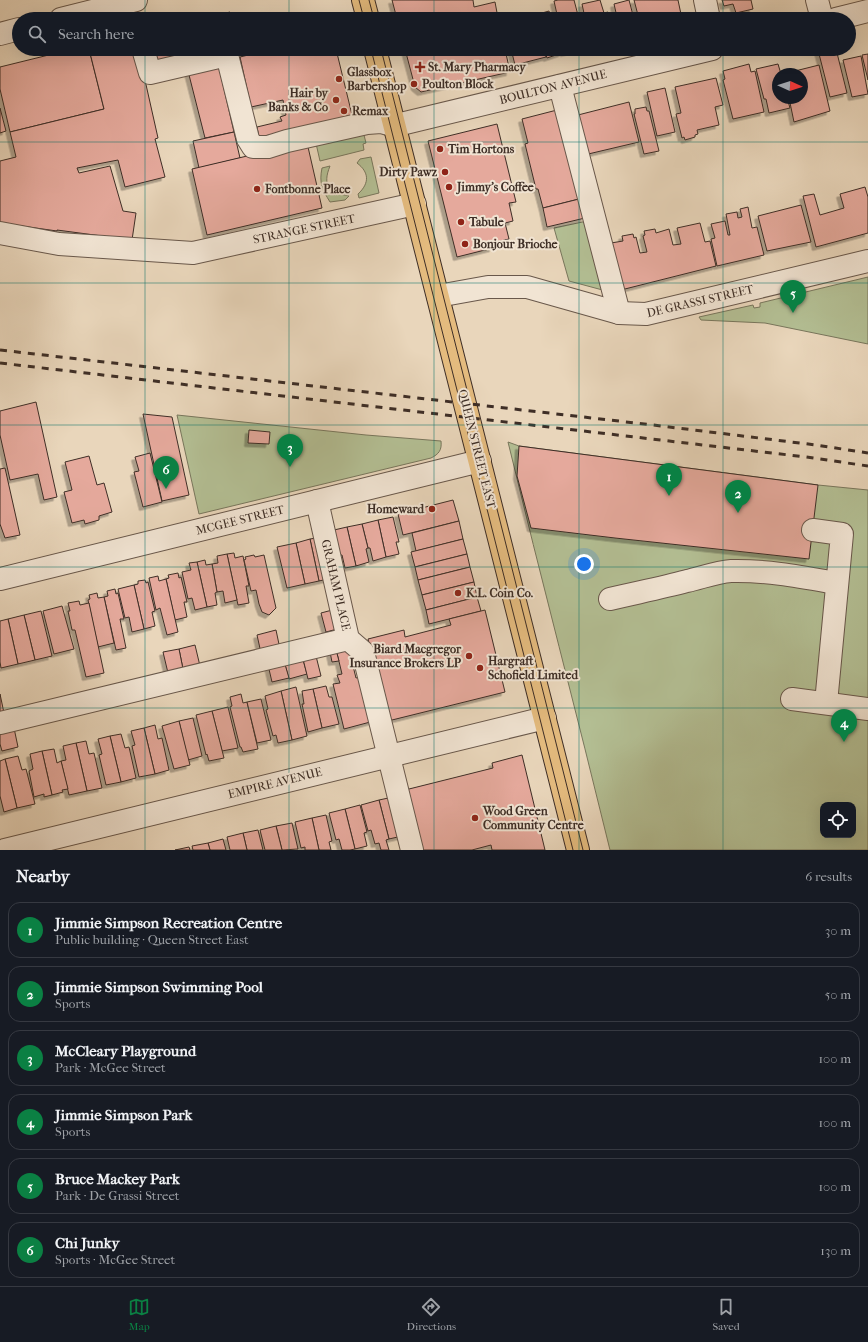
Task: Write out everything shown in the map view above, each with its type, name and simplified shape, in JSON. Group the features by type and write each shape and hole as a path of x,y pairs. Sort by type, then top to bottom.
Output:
{"main road":[{"path":"363,0 366,12"},
{"name":"QUEEN STREET EAST","path":"377,56 578,850"}],"street":[{"path":"705,0 708,12"},
{"path":"818,0 821,12"},
{"path":"104,12 134,7"},
{"path":"856,14 868,11"},
{"path":"0,34 12,31"},
{"path":"145,56 150,73 223,56"},
{"path":"227,56 248,139 253,147 268,147 287,141 367,123 381,122 395,126"},
{"name":"BOULTON AVENUE","path":"395,126 683,56"},
{"path":"560,86 619,313"},
{"name":"STRANGE STREET","path":"0,233 59,244 193,253 415,204"},
{"name":"DE GRASSI STREET","path":"438,296 464,290 488,287 526,287 619,313 646,314 868,261"},
{"name":"MCGEE STREET","path":"0,579 480,461"},
{"name":"GRAHAM PLACE","path":"317,501 348,639 363,652 412,850"},
{"path":"813,530 842,534 836,583 826,704"},
{"path":"610,599 730,571 804,577 836,583"},
{"path":"0,723 348,639"},
{"path":"792,699 868,709"},
{"name":"EMPIRE AVENUE","path":"6,850 545,718"}],"green space":[{"path":"362,127 366,143 363,144 364,150 320,161 315,139"},
{"path":"371,157 379,193 359,198 358,194 365,186 366,174 357,163 360,159"},
{"path":"330,166 327,183 332,190 349,196 345,200 330,202 323,189 321,182 322,168"},
{"path":"592,220 610,292 569,281 554,228"},
{"path":"868,277 868,344 765,323 701,320 699,317 753,305 754,308 760,307 760,303"},
{"path":"177,415 366,435 441,441 441,447 438,453 431,458 199,514"},
{"path":"508,442 519,446 818,485 868,490 868,850 610,850"}],"building":[{"path":"392,0 473,0 474,7 495,2 497,12 395,12"},
{"path":"574,0 577,12 556,12 554,1"},
{"path":"600,0 604,12 584,12 582,4"},
{"path":"629,0 632,12 616,12 614,4"},
{"path":"634,0 678,0 681,12 637,12"},
{"path":"722,0 751,0 753,9 736,12 733,4 724,6"},
{"path":"868,54 868,80 862,55"},
{"path":"45,56 91,56 104,109 10,132 0,89 0,67"},
{"path":"91,56 140,56 158,138 155,139 165,177 125,187 118,160 77,168 79,173 110,166 123,211 136,213 132,240 0,223 0,161 16,157 10,132 104,109"},
{"path":"150,56 202,56 153,68"},
{"path":"338,56 353,119 259,137 257,127 282,121 280,117 286,115 283,100 251,107 240,57"},
{"path":"407,56 507,56 510,72 421,92 415,87"},
{"path":"513,56 546,56 546,57 515,65"},
{"path":"820,56 838,56 847,93 830,97"},
{"path":"861,56 868,94 852,97 843,60"},
{"path":"218,63 234,132 205,138 188,71"},
{"path":"749,64 751,72 755,71 764,112 733,119 723,80 725,79 723,71"},
{"path":"778,64 779,68 772,68 772,104 789,104 790,108 769,113 756,69"},
{"path":"819,65 830,111 794,122 790,104 808,104 807,68"},
{"path":"716,78 723,105 715,107 719,125 697,130 698,134 695,135 695,137 685,140 684,137 682,138 676,114 681,113 675,87"},
{"path":"665,88 675,132 657,136 647,92"},
{"path":"629,102 639,142 584,155 574,116"},
{"path":"646,107 647,111 649,111 659,151 644,154 634,114 635,109"},
{"path":"0,108 6,131 0,133"},
{"path":"557,110 579,199 543,208 538,189 536,189 525,144 528,143 522,119"},
{"path":"497,124 516,202 509,203 513,221 505,223 509,239 492,243 493,248 457,257 428,141"},
{"path":"234,132 240,158 199,168 193,141"},
{"name":"Fontbonne Place","path":"298,144 308,147 322,208 207,235 192,169"},
{"path":"865,187 868,197 868,233 816,247 803,196 814,194 820,215 844,208 840,194"},
{"path":"579,199 585,218 547,227 543,208"},
{"path":"801,205 811,242 767,251 758,216"},
{"path":"748,207 752,228 757,227 764,255 717,266 711,239 715,238 711,224 725,221 728,235 730,235 726,214 737,212 738,218 742,217 740,209"},
{"path":"700,223 705,242 710,241 716,266 617,291 611,243 623,241 622,236 633,234 634,238 636,237 640,253 647,252 643,236 645,235 644,231 655,229 656,233 669,229 673,245 681,244 677,228"},
{"path":"36,402 57,497 44,500 38,474 10,480 0,435 0,411"},
{"path":"143,414 172,417 189,495 162,501"},
{"path":"249,430 270,432 269,444 248,443"},
{"path":"519,446 818,485 809,559 531,528 517,476"},
{"path":"150,453 162,502 143,507 134,472 139,471 135,457"},
{"path":"89,456 97,485 104,483 112,512 99,516 99,520 85,524 84,520 72,523 64,492 72,490 65,462"},
{"path":"5,468 20,535 5,538 0,524 0,469"},
{"path":"453,500 459,521 403,535 398,514"},
{"path":"393,517 399,542 396,542 399,554 386,557 378,520"},
{"path":"378,520 386,557 373,561 362,524"},
{"path":"459,521 463,539 416,551 412,533"},
{"path":"362,524 368,548 366,549 369,562 356,566 347,527"},
{"path":"347,527 356,566 345,568 334,530"},
{"path":"322,537 332,578 319,581 310,539"},
{"path":"310,539 319,581 305,584 296,543"},
{"path":"463,539 467,554 415,567 411,552"},
{"path":"296,543 305,584 287,588 277,547"},
{"path":"234,553 235,558 243,556 249,586 246,586 249,603 238,605 227,554"},
{"path":"227,554 237,600 225,603 223,591 217,592 212,564 218,563 217,556"},
{"path":"467,554 470,567 418,580 415,567"},
{"path":"254,555 255,557 264,555 276,608 269,615 262,612 256,590 251,591 244,560 246,559 245,557"},
{"path":"205,560 206,565 212,564 217,592 215,593 217,605 207,607 197,562"},
{"path":"197,562 207,607 195,610 192,598 188,599 182,572 191,570 189,563"},
{"path":"470,567 474,582 422,595 418,580"},
{"path":"178,573 179,578 181,577 187,602 184,602 187,617 175,620 166,579 169,578 168,575"},
{"path":"158,576 159,581 166,579 178,632 167,635 160,608 156,610 149,578"},
{"path":"145,580 146,583 148,582 155,611 152,612 155,626 144,629 134,585 138,584 138,581"},
{"path":"474,582 477,597 426,610 422,595"},
{"path":"134,585 144,629 132,632 129,617 125,618 118,589"},
{"path":"115,589 116,594 118,593 124,619 120,619 126,648 116,650 104,597 108,596 107,591"},
{"path":"97,593 98,598 104,597 114,643 98,647 88,600 90,599 89,595"},
{"path":"477,597 481,611 429,624 426,610"},
{"path":"79,601 80,605 89,603 104,673 86,677 75,630 72,630 68,611 70,611 68,603"},
{"path":"62,606 74,649 54,654 43,611"},
{"path":"336,609 341,628 326,632 321,613"},
{"path":"485,610 505,692 388,721 368,639 404,630 405,637 451,625 449,619"},
{"path":"41,611 52,656 35,660 24,615"},
{"path":"24,615 35,660 18,664 8,619"},
{"path":"8,619 18,664 1,668 0,621"},
{"path":"276,630 280,649 261,653 257,635"},
{"path":"195,645 200,666 183,669 179,649"},
{"path":"348,646 356,678 360,677 374,721 344,729 333,684 340,683 337,675 342,674 336,649"},
{"path":"179,649 183,669 168,673 163,652"},
{"path":"336,650 339,661 332,662 330,652"},
{"path":"302,656 307,674 289,679 284,661"},
{"path":"316,656 321,676 308,679 303,659"},
{"path":"284,661 289,678 272,682 268,665"},
{"path":"326,686 329,697 332,697 339,724 322,728 313,689"},
{"path":"296,687 307,736 292,740 281,691"},
{"path":"313,689 322,728 308,732 302,704 304,704 302,691"},
{"path":"281,691 292,740 278,743 276,735 273,736 266,710 268,709 265,696"},
{"path":"0,694 4,713 0,714"},
{"path":"241,694 243,703 247,702 258,749 243,752 240,747 230,707 232,706 230,697"},
{"path":"261,699 271,740 257,743 247,702"},
{"path":"228,707 238,748 222,751 212,711"},
{"path":"212,711 224,758 209,761 207,754 206,755 196,715"},
{"path":"193,718 202,756 188,760 179,721"},
{"path":"179,721 190,765 174,769 162,726"},
{"path":"155,725 158,739 162,738 169,770 155,774 144,728"},
{"path":"14,728 18,747 2,751 0,744 0,731"},
{"path":"144,728 155,774 139,777 132,746 135,745 131,731"},
{"path":"121,734 125,748 129,747 136,778 121,782 110,736"},
{"path":"110,736 121,782 106,785 99,755 102,754 98,739"},
{"path":"86,741 89,754 94,753 102,788 87,791 76,743"},
{"path":"76,743 87,791 69,795 61,761 66,760 63,746"},
{"path":"54,749 57,763 61,761 68,789 52,795 42,751"},
{"path":"42,751 52,795 44,797 44,794 34,797 29,771 33,769 30,754"},
{"name":"Wood Green Community Centre","path":"522,755 545,850 492,850 491,845 472,850 420,850 405,790 493,768 492,763"},
{"path":"18,756 22,770 26,769 35,804 17,808 5,759"},
{"path":"5,759 17,808 4,812 0,796 0,761"},
{"path":"393,797 402,836 389,839 379,800"},
{"path":"379,800 389,839 386,840 389,850 381,850 379,843 375,844 371,830 368,831 361,805"},
{"path":"360,805 367,832 364,833 367,846 355,849 345,809"},
{"path":"345,809 355,849 350,850 342,850 339,839 336,840 329,813"},
{"path":"326,815 332,841 329,842 331,850 319,850 312,818"},
{"path":"312,818 319,850 305,850 305,847 301,848 295,822"},
{"path":"292,823 298,849 282,850 276,826"},
{"path":"276,826 282,850 265,850 260,830"},
{"path":"258,830 263,850 247,850 243,833"},
{"path":"243,833 247,850 230,850 227,837"},
{"path":"223,839 226,850 210,850 208,843"},
{"path":"208,843 210,850 193,850 192,846"},
{"path":"189,847 190,850 175,850"}],"tram line":[{"path":"359,0 362,12"},
{"path":"369,0 372,12"},
{"path":"373,56 573,850"},
{"path":"383,56 583,850"}],"railway":[{"path":"0,350 653,425 816,445 868,453"},
{"path":"0,363 806,457 868,466"}],"place":[{"name":"St. Mary Pharmacy","path":"420,67"},
{"name":"Glassbox Barbershop","path":"339,79"},
{"name":"Poulton Block","path":"414,84"},
{"name":"Hair by Banks & Co","path":"336,100"},
{"name":"Remax","path":"344,111"},
{"name":"Tim Hortons","path":"440,149"},
{"name":"Dirty Pawz","path":"445,172"},
{"name":"Jimmy's Coffee","path":"449,187"},
{"name":"Fontbonne Place","path":"257,189"},
{"name":"Tabule","path":"461,222"},
{"name":"Bonjour Brioche","path":"465,244"},
{"name":"Bruce Mackey Park","path":"793,313"},
{"name":"McCleary Playground","path":"290,467"},
{"name":"Chi Junky","path":"166,489"},
{"name":"Jimmie Simpson Recreation Centre","path":"669,496"},
{"name":"Homeward","path":"432,509"},
{"name":"Jimmie Simpson Swimming Pool","path":"738,513"},
{"name":"K.L. Coin Co.","path":"458,593"},
{"name":"Biard Macgregor Insurance Brokers LP","path":"469,656"},
{"name":"Hargraft Schofield Limited","path":"480,668"},
{"name":"Jimmie Simpson Park","path":"844,742"},
{"name":"Wood Green Community Centre","path":"475,818"}]}
